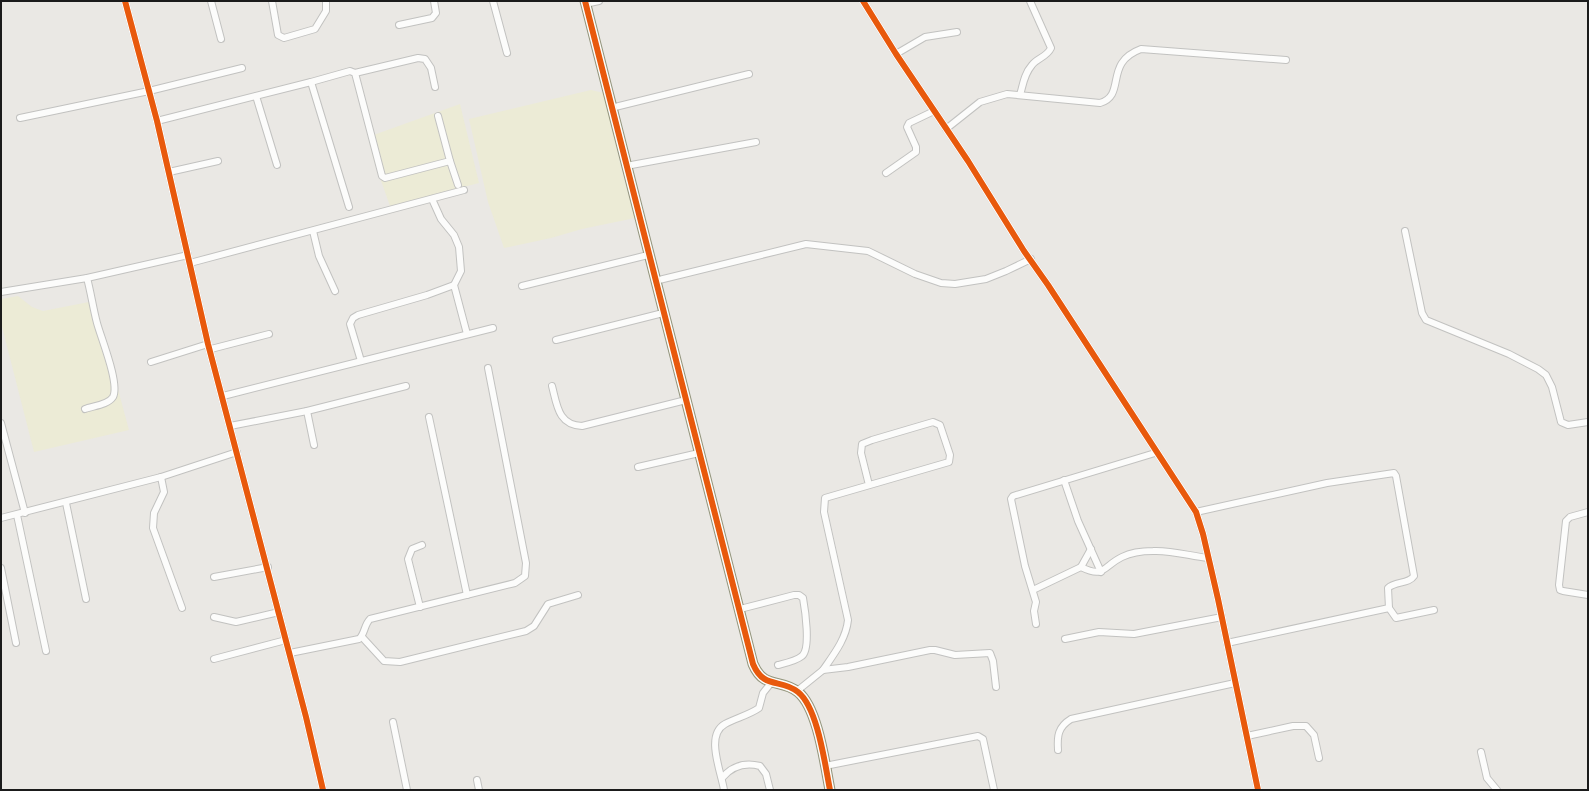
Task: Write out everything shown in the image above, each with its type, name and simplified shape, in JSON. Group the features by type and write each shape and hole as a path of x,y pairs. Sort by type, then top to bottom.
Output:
{"street":[{"path":"124,1 157,121 209,346 290,653 321,789"},
{"path":"212,1 222,39"},
{"path":"272,1 278,35 284,38 307,33 315,29 326,11 326,1"},
{"path":"399,25 432,18 436,13 434,1"},
{"path":"493,1 507,53"},
{"path":"599,1 585,2 753,664 762,679 797,691 810,709 830,790"},
{"path":"863,1 896,54 968,161 1155,453 1196,512 1222,617 1258,790"},
{"path":"1020,96 1025,76 1032,65 1048,54 1051,48 1030,1"},
{"path":"896,54 925,37 957,32"},
{"path":"946,129 980,102 1007,94 1100,103 1106,102 1111,96 1117,71 1122,60 1133,52 1141,49 1286,60"},
{"path":"157,121 350,71 354,73 418,58 425,59 431,68 435,87"},
{"path":"20,118 149,91 242,68"},
{"path":"354,73 380,168 385,178 450,161"},
{"path":"611,108 749,74"},
{"path":"310,82 349,207"},
{"path":"256,96 278,165"},
{"path":"886,173 916,152 916,147 908,128 909,123 934,111"},
{"path":"438,116 458,185"},
{"path":"626,166 756,142"},
{"path":"169,172 218,161"},
{"path":"190,263 464,190"},
{"path":"432,199 441,219 454,235 459,247 460,271 454,285 467,334"},
{"path":"313,231 319,256 334,291"},
{"path":"1405,231 1422,313 1426,320 1509,354 1538,369 1546,375 1552,387 1561,422 1568,425 1588,422"},
{"path":"655,281 806,244 868,251 915,274 940,283 955,284 986,279 1031,259"},
{"path":"2,292 87,278 188,255"},
{"path":"522,286 648,255"},
{"path":"85,408 106,403 113,398 114,391 113,375 97,322 87,278"},
{"path":"360,361 350,324 353,318 367,311 427,295 454,285"},
{"path":"556,340 664,313"},
{"path":"223,396 493,328"},
{"path":"151,362 209,346 269,334"},
{"path":"290,653 352,641 362,636 366,622 370,619 467,595 521,580 525,576 527,570 488,368"},
{"path":"230,426 307,411 406,386"},
{"path":"552,386 560,413 566,422 573,426 582,426 686,400"},
{"path":"307,411 314,445"},
{"path":"429,417 467,595"},
{"path":"797,691 823,670 838,649 847,632 848,620 824,512 824,498 949,462 950,455 940,425 932,422 862,444 861,453 869,485"},
{"path":"1,423 25,513"},
{"path":"1,518 66,503 161,476 237,452"},
{"path":"638,467 699,453"},
{"path":"1036,624 1034,611 1036,602 1025,566 1011,499 1013,496 1155,453"},
{"path":"1196,512 1327,483 1394,473 1396,476 1414,576 1411,580 1395,584 1388,588 1389,608 1396,618 1434,610"},
{"path":"161,476 164,492 154,513 153,528 182,608"},
{"path":"1064,480 1078,521 1092,549 1101,572"},
{"path":"66,503 86,599"},
{"path":"1588,512 1570,517 1566,521 1559,588 1563,591 1588,596"},
{"path":"18,515 46,651"},
{"path":"420,607 408,559 412,550 422,545"},
{"path":"1033,590 1081,567 1092,549"},
{"path":"1081,567 1091,572 1101,572 1121,557 1152,551 1208,558"},
{"path":"214,577 268,567"},
{"path":"1,568 16,643"},
{"path":"362,636 384,661 400,662 526,631 534,626 548,604 578,595"},
{"path":"740,609 794,595 799,595 803,598 805,611 806,651 802,657 778,665"},
{"path":"1227,643 1389,608"},
{"path":"214,617 236,622 278,612"},
{"path":"1065,639 1099,632 1134,634 1222,617"},
{"path":"214,659 286,640"},
{"path":"823,670 848,667 930,650 955,655 985,652 991,655 996,687"},
{"path":"724,790 714,744 716,732 725,724 759,708 763,693 771,683"},
{"path":"1058,750 1057,737 1060,729 1063,724 1071,719 1235,683"},
{"path":"393,722 407,790"},
{"path":"1247,736 1293,726 1306,726 1314,735 1319,758"},
{"path":"825,766 978,736 983,739 994,790"},
{"path":"1481,752 1487,778 1497,790"},
{"path":"722,778 735,767 745,765 760,766 766,774 770,790"},
{"path":"477,780 479,790"}],"green space":[{"path":"591,90 604,93 623,176 635,218 504,248 488,202 469,119"},
{"path":"460,104 479,183 390,206 374,161 368,137"},
{"path":"18,296 32,307 43,311 94,301 129,430 34,452 1,323 1,299"}],"cycle path":[{"path":"125,1 157,121 208,344 306,717 323,790"},
{"path":"585,1 753,664 757,672 762,677 768,681 792,688 805,700 816,723 830,790"},
{"path":"863,1 896,54 968,161 1024,251 1048,285 1196,512 1203,534 1218,599 1258,790"}]}
